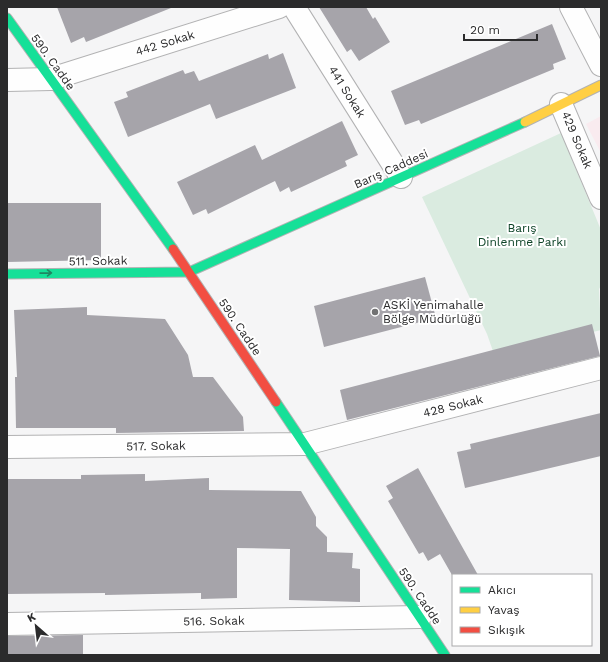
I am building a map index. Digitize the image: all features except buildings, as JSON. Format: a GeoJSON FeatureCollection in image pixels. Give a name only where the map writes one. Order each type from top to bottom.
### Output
{"type":"FeatureCollection","features":[{"type":"Feature","properties":{"kind":"street","name":"442 Sokak"},"geometry":{"type":"LineString","coordinates":[[7,80],[51,79],[280,7]]}},
{"type":"Feature","properties":{"kind":"street","name":"441 Sokak"},"geometry":{"type":"LineString","coordinates":[[294,7],[401,177]]}},
{"type":"Feature","properties":{"kind":"street"},"geometry":{"type":"LineString","coordinates":[[571,7],[601,65]]}},
{"type":"Feature","properties":{"kind":"street","name":"590. Cadde"},"geometry":{"type":"LineString","coordinates":[[7,18],[189,272],[445,655]]}},
{"type":"Feature","properties":{"kind":"street","name":"Barış Caddesi"},"geometry":{"type":"LineString","coordinates":[[189,272],[601,85]]}},
{"type":"Feature","properties":{"kind":"street","name":"429 Sokak"},"geometry":{"type":"LineString","coordinates":[[562,104],[601,198]]}},
{"type":"Feature","properties":{"kind":"street","name":"511. Sokak"},"geometry":{"type":"LineString","coordinates":[[7,274],[189,272]]}},
{"type":"Feature","properties":{"kind":"street","name":"428 Sokak"},"geometry":{"type":"LineString","coordinates":[[305,444],[601,368]]}},
{"type":"Feature","properties":{"kind":"street","name":"517. Sokak"},"geometry":{"type":"LineString","coordinates":[[7,447],[305,444]]}},
{"type":"Feature","properties":{"kind":"street","name":"516. Sokak"},"geometry":{"type":"LineString","coordinates":[[7,624],[420,617]]}},
{"type":"Feature","properties":{"kind":"shaded area"},"geometry":{"type":"Polygon","coordinates":[[[601,116],[601,153],[586,124],[601,116]]]}},
{"type":"Feature","properties":{"kind":"green space","name":"Barış Dinlenme Parkı"},"geometry":{"type":"Polygon","coordinates":[[[561,133],[601,230],[601,286],[599,289],[601,330],[495,357],[487,334],[422,197],[561,133]]]}},
{"type":"Feature","properties":{"kind":"traffic: fast"},"geometry":{"type":"LineString","coordinates":[[7,18],[173,249]]}},
{"type":"Feature","properties":{"kind":"traffic: fast"},"geometry":{"type":"LineString","coordinates":[[7,274],[189,272],[525,122]]}},
{"type":"Feature","properties":{"kind":"traffic: fast"},"geometry":{"type":"LineString","coordinates":[[276,402],[445,655]]}},
{"type":"Feature","properties":{"kind":"traffic: slow"},"geometry":{"type":"LineString","coordinates":[[525,122],[601,85]]}},
{"type":"Feature","properties":{"kind":"traffic: jam"},"geometry":{"type":"LineString","coordinates":[[173,249],[276,402]]}},
{"type":"Feature","properties":{"kind":"place","name":"ASKİ Yenimahalle Bölge Müdürlüğü"},"geometry":{"type":"Point","coordinates":[375,312]}}]}
